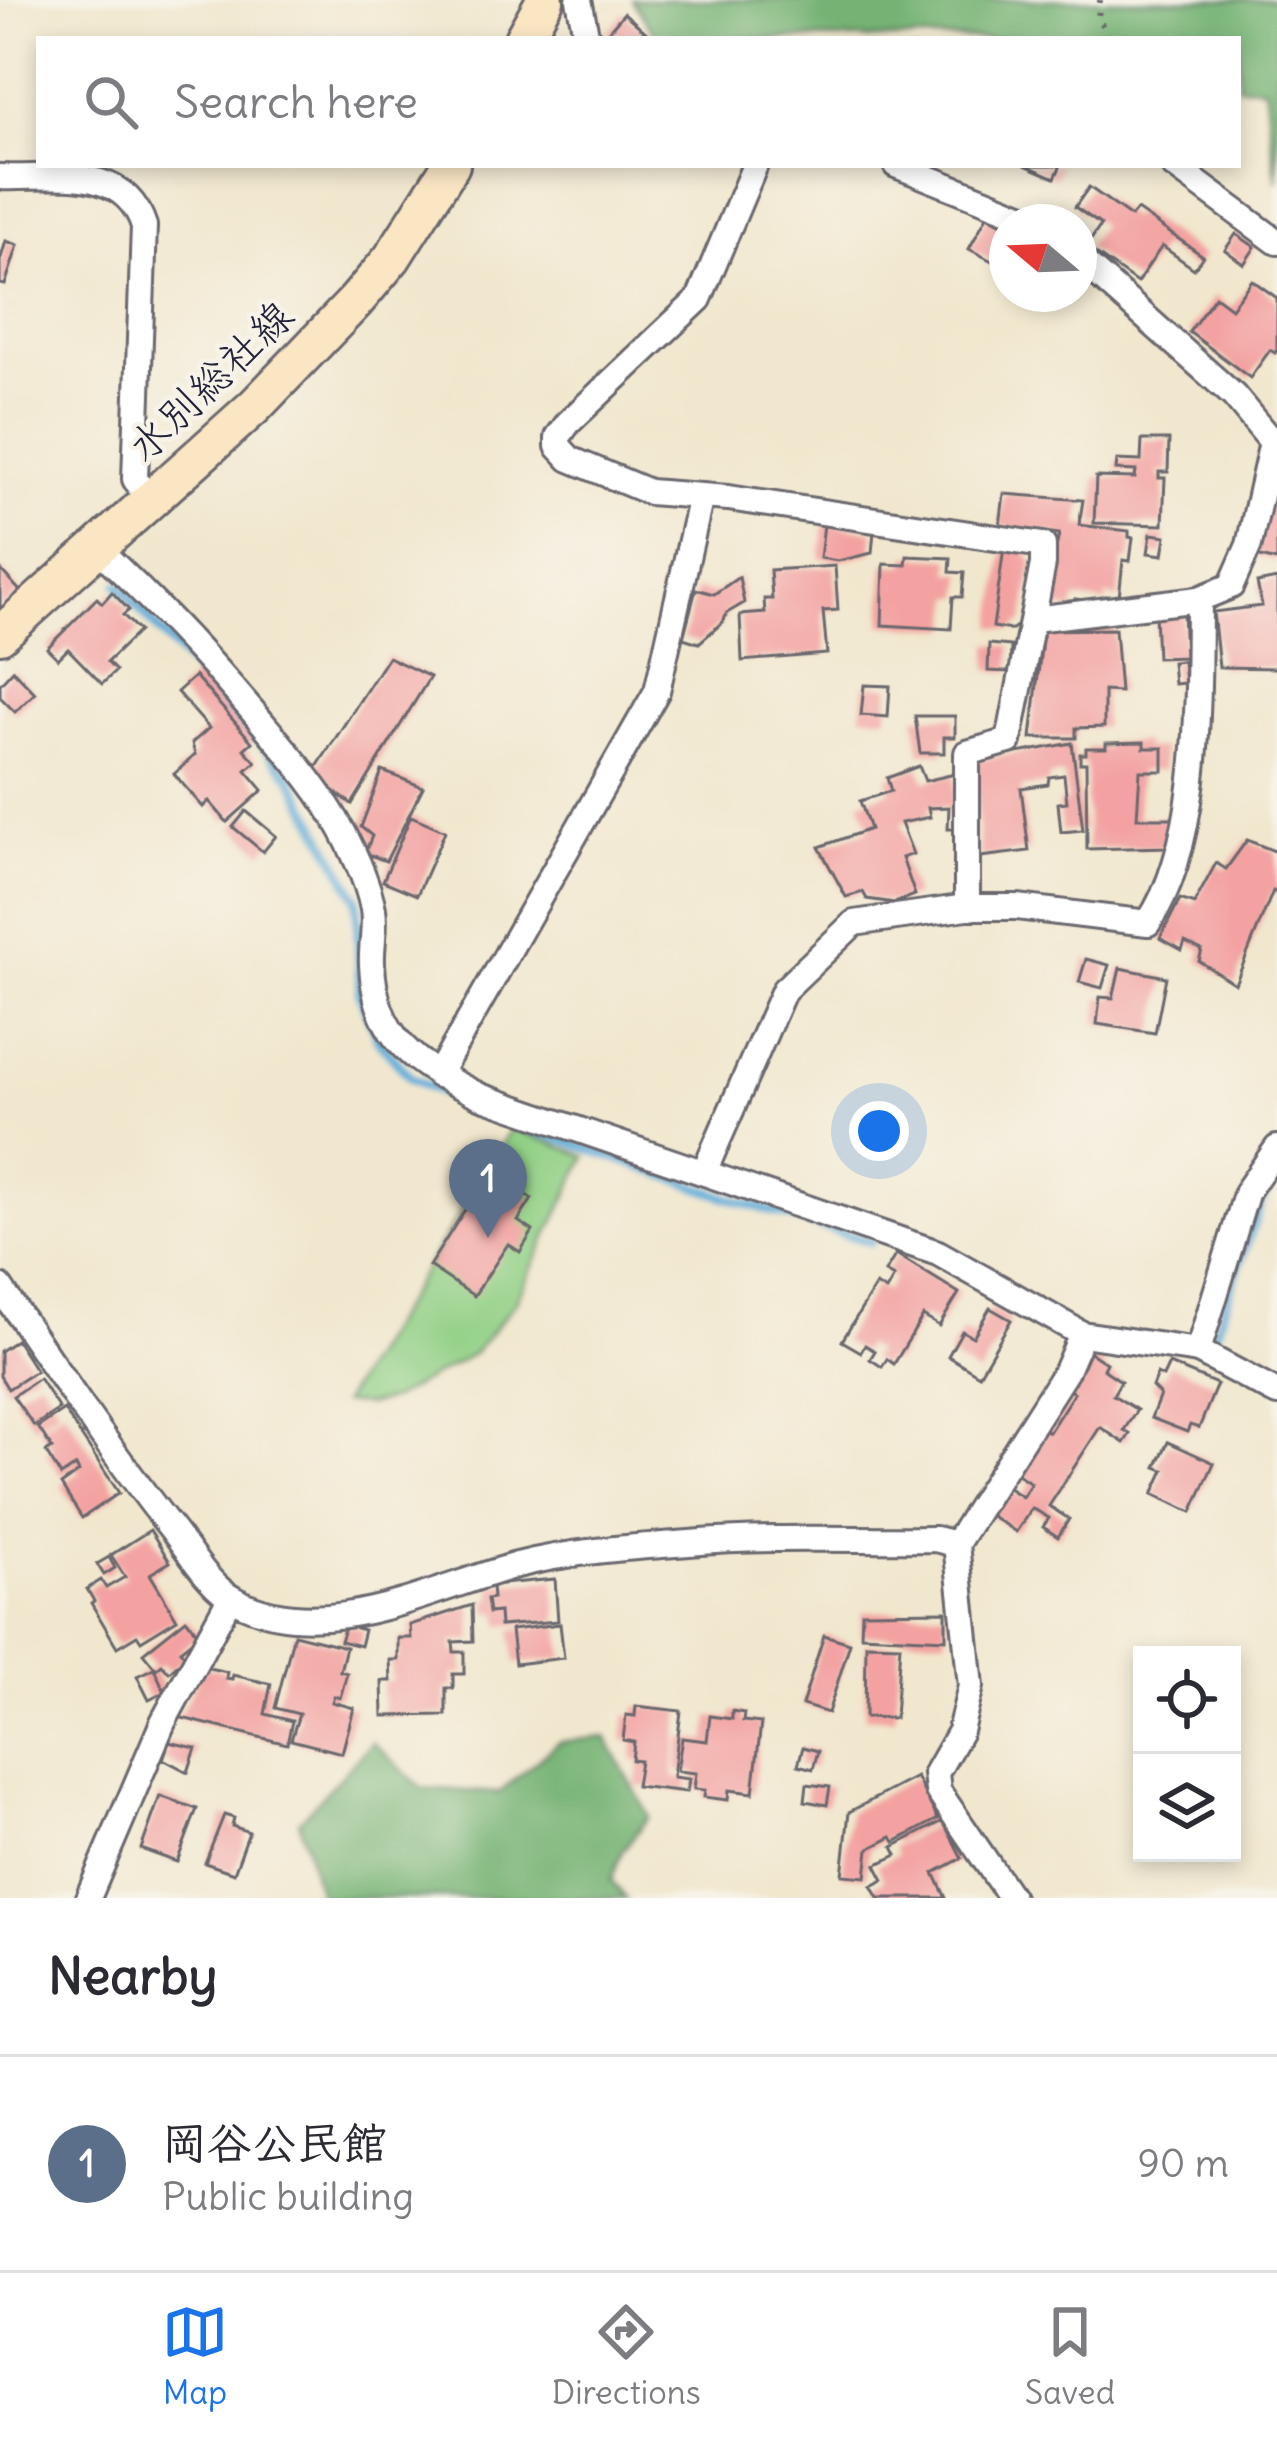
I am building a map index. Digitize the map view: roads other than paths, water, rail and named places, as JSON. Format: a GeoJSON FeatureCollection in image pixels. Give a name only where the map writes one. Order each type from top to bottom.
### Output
{"type":"FeatureCollection","features":[{"type":"Feature","properties":{"kind":"main road"},"geometry":{"type":"LineString","coordinates":[[525,36],[545,0]]}},
{"type":"Feature","properties":{"kind":"main road","name":"水別総社線"},"geometry":{"type":"LineString","coordinates":[[0,635],[255,406],[392,258],[449,168]]}},
{"type":"Feature","properties":{"kind":"street"},"geometry":{"type":"LineString","coordinates":[[579,0],[586,36]]}},
{"type":"Feature","properties":{"kind":"street"},"geometry":{"type":"LineString","coordinates":[[754,168],[699,299],[558,437],[558,446],[570,459],[649,492],[1042,545],[1034,619],[1009,741],[967,753],[968,908]]}},
{"type":"Feature","properties":{"kind":"street"},"geometry":{"type":"LineString","coordinates":[[904,168],[994,204]]}},
{"type":"Feature","properties":{"kind":"street"},"geometry":{"type":"LineString","coordinates":[[1177,168],[1277,242]]}},
{"type":"Feature","properties":{"kind":"street"},"geometry":{"type":"LineString","coordinates":[[0,177],[99,180],[122,189],[135,202],[144,226],[135,479],[148,501]]}},
{"type":"Feature","properties":{"kind":"street"},"geometry":{"type":"LineString","coordinates":[[1034,619],[1199,599],[1231,586],[1249,545],[1272,442],[1234,396],[1097,274]]}},
{"type":"Feature","properties":{"kind":"street"},"geometry":{"type":"LineString","coordinates":[[438,1075],[657,691],[701,496]]}},
{"type":"Feature","properties":{"kind":"street"},"geometry":{"type":"LineString","coordinates":[[97,548],[175,621],[292,758],[342,830],[374,915],[371,961],[384,1024],[397,1042],[438,1075],[480,1096],[938,1253],[1082,1334],[1205,1355],[1277,1393]]}},
{"type":"Feature","properties":{"kind":"street"},"geometry":{"type":"LineString","coordinates":[[704,1172],[784,990],[854,922],[1017,907],[1148,923],[1179,856],[1198,718],[1199,599]]}},
{"type":"Feature","properties":{"kind":"street"},"geometry":{"type":"LineString","coordinates":[[1205,1355],[1247,1191],[1277,1148]]}},
{"type":"Feature","properties":{"kind":"street"},"geometry":{"type":"LineString","coordinates":[[0,1287],[110,1449],[230,1598],[279,1616],[315,1618],[360,1611],[531,1562],[691,1543],[935,1539],[956,1544]]}},
{"type":"Feature","properties":{"kind":"street"},"geometry":{"type":"LineString","coordinates":[[1011,1898],[938,1791],[936,1773],[960,1731],[971,1686],[956,1544],[1066,1371],[1082,1334]]}},
{"type":"Feature","properties":{"kind":"street"},"geometry":{"type":"LineString","coordinates":[[88,1898],[164,1722],[230,1598]]}},
{"type":"Feature","properties":{"kind":"waterway"},"geometry":{"type":"LineString","coordinates":[[118,585],[290,776],[357,899],[360,995],[378,1040],[410,1077],[467,1106],[737,1201],[871,1242]]}},
{"type":"Feature","properties":{"kind":"waterway"},"geometry":{"type":"LineString","coordinates":[[1211,1345],[1269,1180],[1277,1171]]}},
{"type":"Feature","properties":{"kind":"place","name":"岡谷公民館"},"geometry":{"type":"Point","coordinates":[488,1238]}}]}
